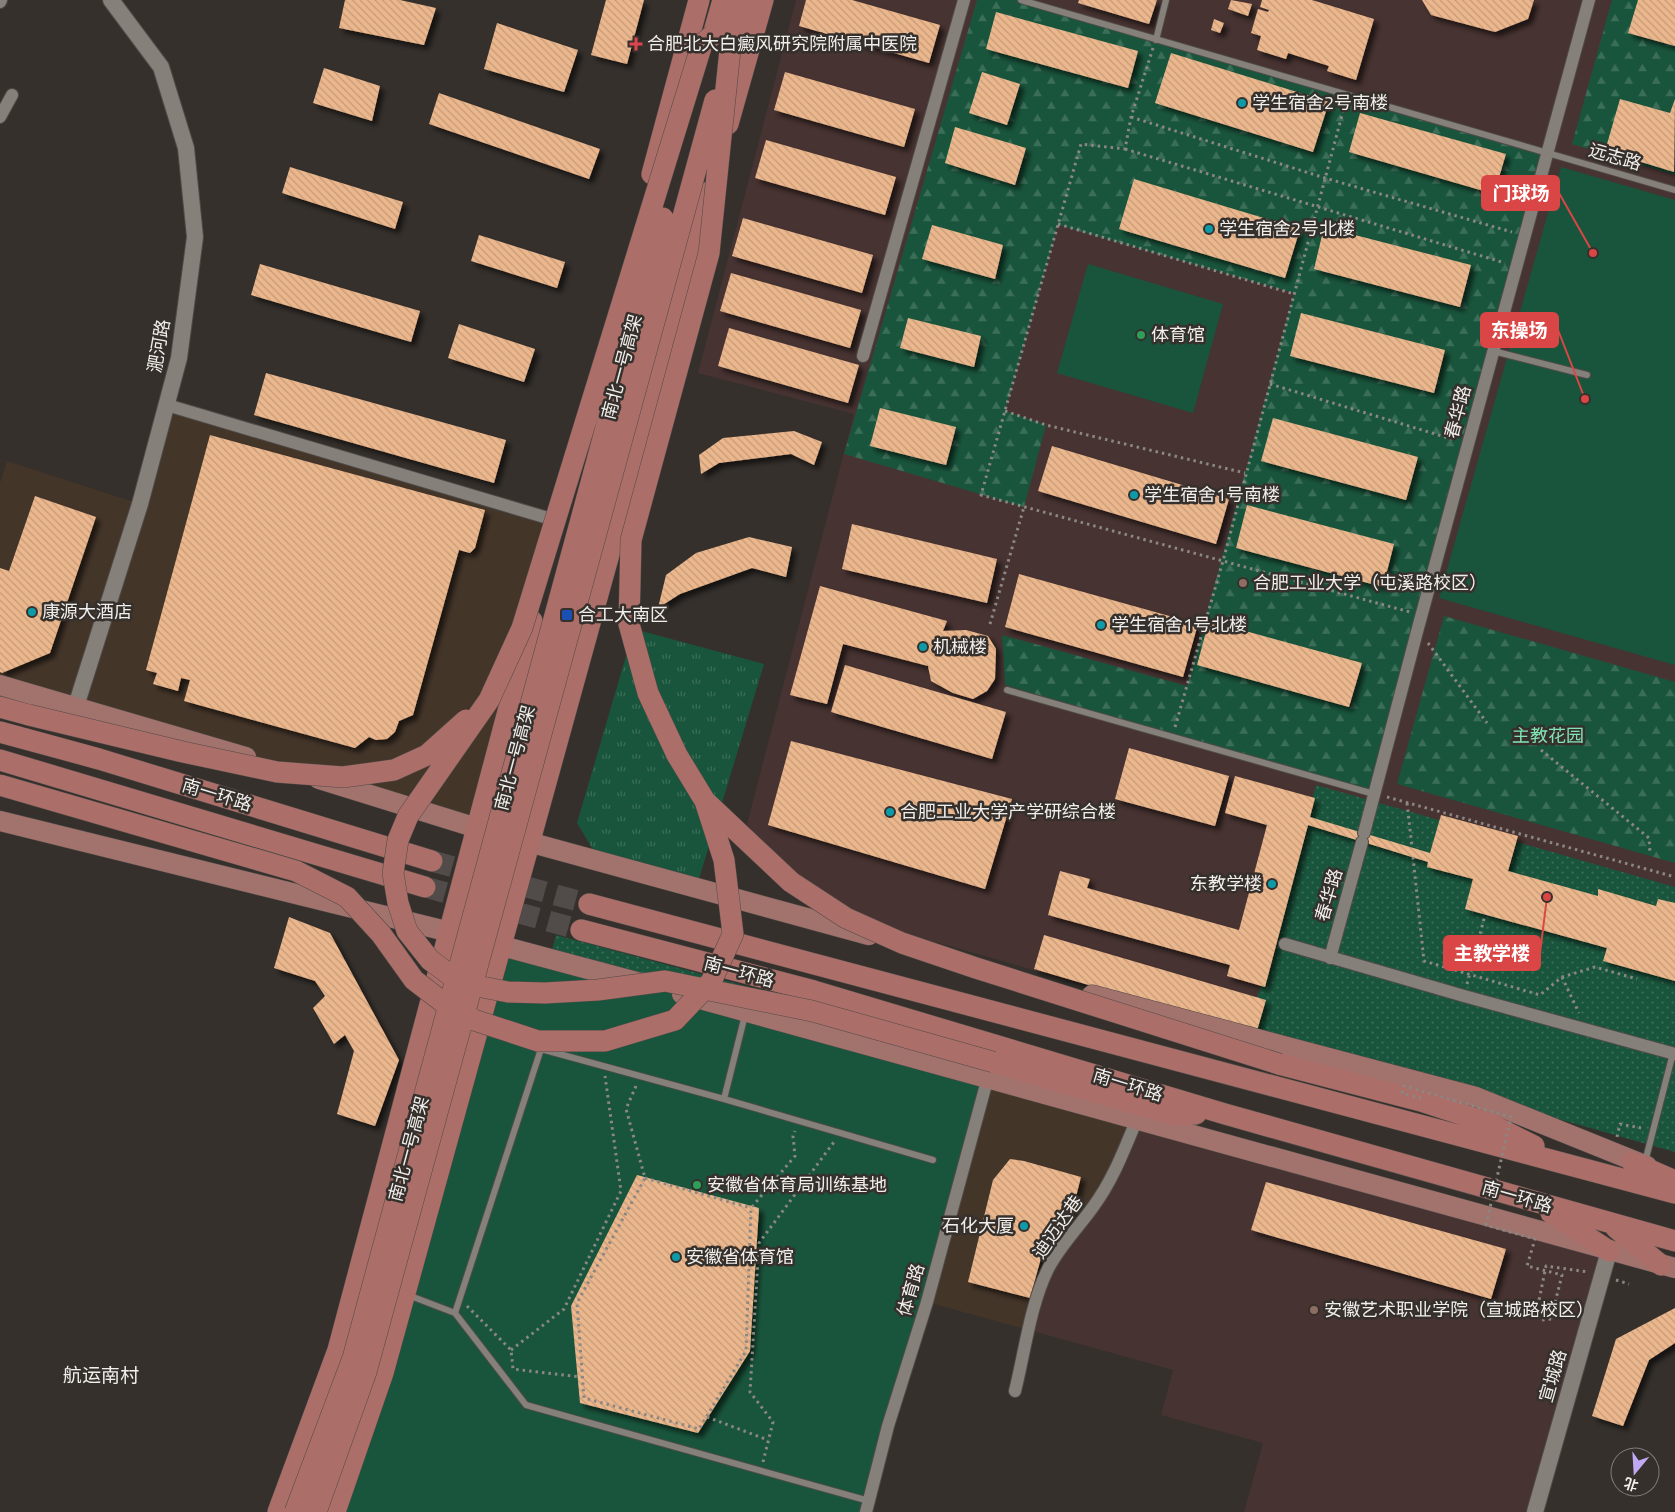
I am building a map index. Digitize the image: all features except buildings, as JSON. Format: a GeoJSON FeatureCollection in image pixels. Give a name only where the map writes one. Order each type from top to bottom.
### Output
{"type":"FeatureCollection","features":[{"type":"Feature","properties":{"kind":"highway"},"geometry":{"type":"LineString","coordinates":[[278,1512],[338,1350],[558,521],[699,0]]}},
{"type":"Feature","properties":{"kind":"highway","name":"南北一号高架"},"geometry":{"type":"LineString","coordinates":[[316,1512],[366,1372],[722,37],[722,0]]}},
{"type":"Feature","properties":{"kind":"highway","name":"南北一号高架"},"geometry":{"type":"LineString","coordinates":[[295,1512],[352,1358],[722,37],[742,0]]}},
{"type":"Feature","properties":{"kind":"highway"},"geometry":{"type":"LineString","coordinates":[[335,1512],[382,1373],[763,0]]}},
{"type":"Feature","properties":{"kind":"highway"},"geometry":{"type":"LineString","coordinates":[[0,785],[296,871],[347,897],[380,934],[414,980],[444,1003],[474,1020],[538,1041],[605,1041],[675,1020],[711,982],[733,934],[724,860],[705,801],[677,754],[648,693],[629,624],[631,540],[709,252],[722,37],[702,44],[522,628],[489,700],[408,816],[398,840],[393,873],[398,904],[407,931],[430,960],[461,983],[508,992],[545,993],[665,981],[812,1011],[991,1070],[1174,1114],[1225,1114]]}},
{"type":"Feature","properties":{"kind":"highway"},"geometry":{"type":"LineString","coordinates":[[0,707],[183,752],[277,772],[343,777],[394,770],[427,755],[489,700]]}},
{"type":"Feature","properties":{"kind":"highway","name":"南一环路"},"geometry":{"type":"LineString","coordinates":[[0,732],[99,759],[432,861]]}},
{"type":"Feature","properties":{"kind":"highway","name":"南一环路"},"geometry":{"type":"LineString","coordinates":[[0,760],[425,886]]}},
{"type":"Feature","properties":{"kind":"highway"},"geometry":{"type":"LineString","coordinates":[[705,801],[791,882],[846,918],[902,942],[976,968],[1279,1064],[1421,1100],[1488,1123],[1574,1166]]}},
{"type":"Feature","properties":{"kind":"highway","name":"南一环路"},"geometry":{"type":"LineString","coordinates":[[589,904],[1675,1193]]}},
{"type":"Feature","properties":{"kind":"highway","name":"南一环路"},"geometry":{"type":"LineString","coordinates":[[581,930],[814,991],[1225,1114],[1675,1241]]}},
{"type":"Feature","properties":{"kind":"highway"},"geometry":{"type":"LineString","coordinates":[[1638,1164],[1675,1181]]}},
{"type":"Feature","properties":{"kind":"highway"},"geometry":{"type":"LineString","coordinates":[[1532,1201],[1610,1251]]}},
{"type":"Feature","properties":{"kind":"highway"},"geometry":{"type":"LineString","coordinates":[[1610,1223],[1668,1266]]}},
{"type":"Feature","properties":{"kind":"main road"},"geometry":{"type":"LineString","coordinates":[[0,685],[76,706],[477,828],[979,966],[1290,1046],[1476,1098],[1638,1164],[1675,1174]]}},
{"type":"Feature","properties":{"kind":"main road"},"geometry":{"type":"LineString","coordinates":[[0,821],[450,932],[746,1011],[991,1070],[1137,1119],[1668,1266]]}},
{"type":"Feature","properties":{"kind":"street","name":"淝河路"},"geometry":{"type":"LineString","coordinates":[[76,706],[140,504],[179,358],[195,237],[186,148],[161,67],[111,0]]}},
{"type":"Feature","properties":{"kind":"street"},"geometry":{"type":"LineString","coordinates":[[863,356],[964,0]]}},
{"type":"Feature","properties":{"kind":"street","name":"春华路"},"geometry":{"type":"LineString","coordinates":[[1330,958],[1421,615],[1589,0]]}},
{"type":"Feature","properties":{"kind":"street"},"geometry":{"type":"LineString","coordinates":[[0,117],[12,95]]}},
{"type":"Feature","properties":{"kind":"street"},"geometry":{"type":"LineString","coordinates":[[166,405],[558,521]]}},
{"type":"Feature","properties":{"kind":"street"},"geometry":{"type":"LineString","coordinates":[[1284,944],[1464,996],[1674,1053]]}},
{"type":"Feature","properties":{"kind":"street","name":"体育路"},"geometry":{"type":"LineString","coordinates":[[868,1506],[888,1426],[927,1302],[991,1070]]}},
{"type":"Feature","properties":{"kind":"street","name":"迪迈达巷"},"geometry":{"type":"LineString","coordinates":[[1015,1391],[1038,1298],[1048,1269],[1062,1245],[1092,1208],[1112,1178],[1137,1119]]}},
{"type":"Feature","properties":{"kind":"street","name":"宣城路"},"geometry":{"type":"LineString","coordinates":[[1535,1512],[1610,1251]]}},
{"type":"Feature","properties":{"kind":"lane","name":"远志路"},"geometry":{"type":"LineString","coordinates":[[1021,0],[1675,190]]}},
{"type":"Feature","properties":{"kind":"lane"},"geometry":{"type":"LineString","coordinates":[[1156,40],[1166,0]]}},
{"type":"Feature","properties":{"kind":"lane"},"geometry":{"type":"LineString","coordinates":[[1493,351],[1587,375]]}},
{"type":"Feature","properties":{"kind":"lane"},"geometry":{"type":"LineString","coordinates":[[1007,690],[1374,794]]}},
{"type":"Feature","properties":{"kind":"lane"},"geometry":{"type":"LineString","coordinates":[[724,1099],[746,1011]]}},
{"type":"Feature","properties":{"kind":"lane"},"geometry":{"type":"LineString","coordinates":[[455,1313],[541,1049],[724,1099],[933,1160]]}},
{"type":"Feature","properties":{"kind":"lane"},"geometry":{"type":"LineString","coordinates":[[1638,1164],[1674,1053]]}},
{"type":"Feature","properties":{"kind":"lane"},"geometry":{"type":"LineString","coordinates":[[404,1294],[455,1313],[526,1405],[760,1470],[868,1506]]}},
{"type":"Feature","properties":{"kind":"path"},"geometry":{"type":"LineString","coordinates":[[1125,149],[1131,117],[1156,40]]}},
{"type":"Feature","properties":{"kind":"path"},"geometry":{"type":"LineString","coordinates":[[1172,736],[1223,561],[1245,473],[1348,96]]}},
{"type":"Feature","properties":{"kind":"path"},"geometry":{"type":"LineString","coordinates":[[1131,117],[1326,178],[1524,235]]}},
{"type":"Feature","properties":{"kind":"path"},"geometry":{"type":"LineString","coordinates":[[1421,615],[981,495],[1081,144],[1125,149],[1317,209],[1516,266]]}},
{"type":"Feature","properties":{"kind":"path"},"geometry":{"type":"LineString","coordinates":[[1058,224],[1294,294]]}},
{"type":"Feature","properties":{"kind":"path"},"geometry":{"type":"LineString","coordinates":[[1270,384],[1468,444]]}},
{"type":"Feature","properties":{"kind":"path"},"geometry":{"type":"LineString","coordinates":[[1005,412],[1046,424],[1245,473]]}},
{"type":"Feature","properties":{"kind":"path"},"geometry":{"type":"LineString","coordinates":[[990,624],[1024,507]]}},
{"type":"Feature","properties":{"kind":"path"},"geometry":{"type":"LineString","coordinates":[[1418,628],[1487,723]]}},
{"type":"Feature","properties":{"kind":"path"},"geometry":{"type":"LineString","coordinates":[[1541,750],[1649,838],[1650,853]]}},
{"type":"Feature","properties":{"kind":"path"},"geometry":{"type":"LineString","coordinates":[[1374,794],[1675,877]]}},
{"type":"Feature","properties":{"kind":"path"},"geometry":{"type":"LineString","coordinates":[[1406,802],[1412,847]]}},
{"type":"Feature","properties":{"kind":"path"},"geometry":{"type":"LineString","coordinates":[[1413,857],[1424,961],[1540,995],[1562,977],[1596,967],[1637,979]]}},
{"type":"Feature","properties":{"kind":"path"},"geometry":{"type":"LineString","coordinates":[[1464,996],[1485,915]]}},
{"type":"Feature","properties":{"kind":"path"},"geometry":{"type":"LineString","coordinates":[[1562,977],[1586,1029]]}},
{"type":"Feature","properties":{"kind":"path"},"geometry":{"type":"LineString","coordinates":[[510,1350],[564,1309],[621,1191],[604,1066]]}},
{"type":"Feature","properties":{"kind":"path"},"geometry":{"type":"LineString","coordinates":[[1421,1098],[1402,1093],[1404,1086],[1511,1117],[1486,1225],[1535,1239],[1527,1266],[1544,1271],[1553,1273],[1562,1276],[1551,1319],[1542,1320],[1536,1315],[1544,1274],[1546,1266],[1578,1269]]}},
{"type":"Feature","properties":{"kind":"path"},"geometry":{"type":"LineString","coordinates":[[636,1088],[626,1109],[645,1178],[577,1303],[584,1398],[699,1429],[746,1351],[751,1208],[795,1156],[793,1136]]}},
{"type":"Feature","properties":{"kind":"path"},"geometry":{"type":"LineString","coordinates":[[1620,1124],[1640,1129],[1643,1121]]}},
{"type":"Feature","properties":{"kind":"path"},"geometry":{"type":"LineString","coordinates":[[760,1470],[773,1422],[750,1392],[759,1243],[841,1133]]}},
{"type":"Feature","properties":{"kind":"path"},"geometry":{"type":"LineString","coordinates":[[645,1178],[751,1208]]}},
{"type":"Feature","properties":{"kind":"path"},"geometry":{"type":"LineString","coordinates":[[460,1298],[510,1350],[513,1369],[581,1377]]}},
{"type":"Feature","properties":{"kind":"path"},"geometry":{"type":"LineString","coordinates":[[707,1417],[768,1440]]}},
{"type":"Feature","properties":{"kind":"shaded area","name":"合肥工业大学（屯溪路校区）"},"geometry":{"type":"Polygon","coordinates":[[[796,0],[1675,0],[1675,1152],[808,906],[747,824],[854,414],[698,373],[796,0]]]}},
{"type":"Feature","properties":{"kind":"shaded area"},"geometry":{"type":"Polygon","coordinates":[[[167,405],[558,521],[477,828],[0,685],[0,483],[7,461],[140,504],[167,405]]]}},
{"type":"Feature","properties":{"kind":"shaded area"},"geometry":{"type":"Polygon","coordinates":[[[988,1077],[1137,1119],[1029,1330],[927,1302],[988,1077]]]}},
{"type":"Feature","properties":{"kind":"shaded area","name":"安徽艺术职业学院（宣城路校区）"},"geometry":{"type":"Polygon","coordinates":[[[1137,1119],[1609,1251],[1535,1512],[1244,1512],[1263,1443],[1161,1415],[1173,1370],[1029,1330],[1040,1290],[1092,1208],[1137,1119]]]}},
{"type":"Feature","properties":{"kind":"green space"},"geometry":{"type":"Polygon","coordinates":[[[977,0],[1022,0],[1547,153],[1374,794],[1005,685],[1002,635],[1187,686],[1294,293],[1058,225],[1005,411],[1046,425],[1024,507],[844,454],[977,0]]]}},
{"type":"Feature","properties":{"kind":"green space"},"geometry":{"type":"Polygon","coordinates":[[[1612,0],[1675,0],[1675,175],[1572,144],[1612,0]]]}},
{"type":"Feature","properties":{"kind":"green space"},"geometry":{"type":"Polygon","coordinates":[[[1561,167],[1675,200],[1675,665],[1439,598],[1561,167]]]}},
{"type":"Feature","properties":{"kind":"green space","name":"体育馆"},"geometry":{"type":"Polygon","coordinates":[[[1088,264],[1223,304],[1193,413],[1057,373],[1088,264]]]}},
{"type":"Feature","properties":{"kind":"green space","name":"主教花园"},"geometry":{"type":"Polygon","coordinates":[[[1444,616],[1675,682],[1675,863],[1397,784],[1444,616]]]}},
{"type":"Feature","properties":{"kind":"green space"},"geometry":{"type":"Polygon","coordinates":[[[634,629],[764,664],[699,879],[595,853],[577,823],[634,629]]]}},
{"type":"Feature","properties":{"kind":"green space"},"geometry":{"type":"Polygon","coordinates":[[[1316,785],[1675,887],[1675,1152],[1248,1031],[1316,785]]]}},
{"type":"Feature","properties":{"kind":"green space"},"geometry":{"type":"Polygon","coordinates":[[[556,935],[991,1052],[550,958],[556,935]]]}},
{"type":"Feature","properties":{"kind":"green space","name":"安徽省体育局训练基地"},"geometry":{"type":"Polygon","coordinates":[[[501,946],[988,1077],[866,1512],[335,1512],[501,946]]]}},
{"type":"Feature","properties":{"kind":"tunnel"},"geometry":{"type":"LineString","coordinates":[[432,861],[589,904]]}},
{"type":"Feature","properties":{"kind":"tunnel"},"geometry":{"type":"LineString","coordinates":[[425,887],[581,930]]}},
{"type":"Feature","properties":{"kind":"place","name":"合肥北大白癜风研究院附属中医院"},"geometry":{"type":"Point","coordinates":[636,44]}},
{"type":"Feature","properties":{"kind":"place","name":"学生宿舍2号南楼"},"geometry":{"type":"Point","coordinates":[1242,103]}},
{"type":"Feature","properties":{"kind":"place","name":"学生宿舍2号北楼"},"geometry":{"type":"Point","coordinates":[1209,229]}},
{"type":"Feature","properties":{"kind":"place","name":"门球场"},"geometry":{"type":"Point","coordinates":[1593,253]}},
{"type":"Feature","properties":{"kind":"place","name":"体育馆"},"geometry":{"type":"Point","coordinates":[1141,335]}},
{"type":"Feature","properties":{"kind":"place","name":"东操场"},"geometry":{"type":"Point","coordinates":[1585,399]}},
{"type":"Feature","properties":{"kind":"place","name":"学生宿舍1号南楼"},"geometry":{"type":"Point","coordinates":[1134,495]}},
{"type":"Feature","properties":{"kind":"place","name":"合肥工业大学（屯溪路校区）"},"geometry":{"type":"Point","coordinates":[1243,583]}},
{"type":"Feature","properties":{"kind":"place","name":"康源大酒店"},"geometry":{"type":"Point","coordinates":[32,612]}},
{"type":"Feature","properties":{"kind":"place","name":"合工大南区"},"geometry":{"type":"Point","coordinates":[567,615]}},
{"type":"Feature","properties":{"kind":"place","name":"学生宿舍1号北楼"},"geometry":{"type":"Point","coordinates":[1101,625]}},
{"type":"Feature","properties":{"kind":"place","name":"机械楼"},"geometry":{"type":"Point","coordinates":[923,647]}},
{"type":"Feature","properties":{"kind":"place","name":"合肥工业大学产学研综合楼"},"geometry":{"type":"Point","coordinates":[890,812]}},
{"type":"Feature","properties":{"kind":"place","name":"东教学楼"},"geometry":{"type":"Point","coordinates":[1272,884]}},
{"type":"Feature","properties":{"kind":"place","name":"主教学楼"},"geometry":{"type":"Point","coordinates":[1547,897]}},
{"type":"Feature","properties":{"kind":"place","name":"安徽省体育局训练基地"},"geometry":{"type":"Point","coordinates":[697,1185]}},
{"type":"Feature","properties":{"kind":"place","name":"石化大厦"},"geometry":{"type":"Point","coordinates":[1024,1226]}},
{"type":"Feature","properties":{"kind":"place","name":"安徽省体育馆"},"geometry":{"type":"Point","coordinates":[676,1257]}},
{"type":"Feature","properties":{"kind":"place","name":"安徽艺术职业学院（宣城路校区）"},"geometry":{"type":"Point","coordinates":[1314,1310]}},
{"type":"Feature","properties":{"kind":"district","name":"航运南村"},"geometry":{"type":"Point","coordinates":[101,1375]}}]}
